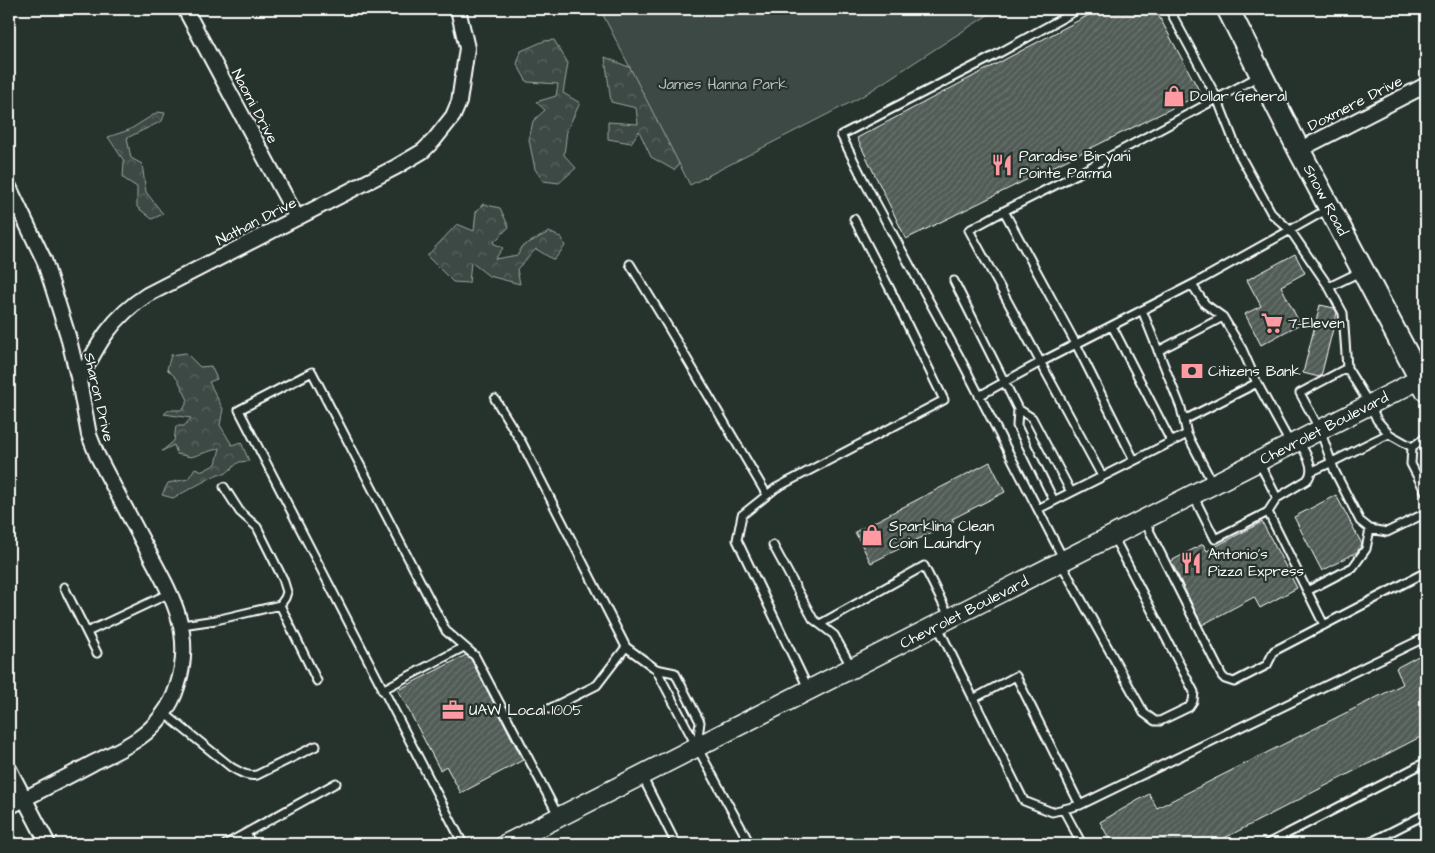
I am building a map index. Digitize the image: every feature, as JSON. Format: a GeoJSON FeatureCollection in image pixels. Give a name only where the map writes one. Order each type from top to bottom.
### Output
{"type":"FeatureCollection","features":[{"type":"Feature","properties":{"kind":"main road","name":"Snow Road"},"geometry":{"type":"LineString","coordinates":[[1228,9],[1299,150],[1424,382]]}},
{"type":"Feature","properties":{"kind":"main road","name":"Chevrolet Boulevard"},"geometry":{"type":"LineString","coordinates":[[506,844],[1320,430],[1370,405],[1424,382]]}},
{"type":"Feature","properties":{"kind":"street","name":"Naomi Drive"},"geometry":{"type":"LineString","coordinates":[[185,9],[297,218]]}},
{"type":"Feature","properties":{"kind":"street","name":"Nathan Drive"},"geometry":{"type":"LineString","coordinates":[[79,381],[112,324],[135,302],[396,167],[422,151],[444,128],[459,102],[467,48],[458,9]]}},
{"type":"Feature","properties":{"kind":"street","name":"Doxmere Drive"},"geometry":{"type":"LineString","coordinates":[[1299,150],[1426,85]]}},
{"type":"Feature","properties":{"kind":"street","name":"Sharon Drive"},"geometry":{"type":"LineString","coordinates":[[9,187],[44,260],[68,336],[89,435],[97,455],[170,593],[182,625],[184,649],[183,666],[175,695],[164,714],[140,738],[9,807]]}},
{"type":"Feature","properties":{"kind":"street"},"geometry":{"type":"LineString","coordinates":[[9,769],[48,844]]}},
{"type":"Feature","properties":{"kind":"lane"},"geometry":{"type":"LineString","coordinates":[[1079,9],[841,136],[1038,509],[1062,562],[1144,713],[1155,721],[1160,721],[1189,707],[1193,701],[1194,692],[1112,536]]}},
{"type":"Feature","properties":{"kind":"lane"},"geometry":{"type":"LineString","coordinates":[[1169,9],[1217,98],[1238,152],[1272,214],[1290,230],[1329,287],[1343,313],[1347,368],[1377,420],[1389,434],[1412,447]]}},
{"type":"Feature","properties":{"kind":"lane"},"geometry":{"type":"LineString","coordinates":[[1102,476],[969,230],[1081,172],[1261,74]]}},
{"type":"Feature","properties":{"kind":"lane"},"geometry":{"type":"LineString","coordinates":[[979,396],[1004,381],[1192,285],[1330,208]]}},
{"type":"Feature","properties":{"kind":"lane"},"geometry":{"type":"LineString","coordinates":[[1004,211],[1076,344],[1134,460]]}},
{"type":"Feature","properties":{"kind":"lane"},"geometry":{"type":"LineString","coordinates":[[809,690],[737,540],[742,515],[776,488],[944,400],[854,218]]}},
{"type":"Feature","properties":{"kind":"lane"},"geometry":{"type":"LineString","coordinates":[[630,264],[766,495]]}},
{"type":"Feature","properties":{"kind":"lane"},"geometry":{"type":"LineString","coordinates":[[1329,287],[1363,271]]}},
{"type":"Feature","properties":{"kind":"lane"},"geometry":{"type":"LineString","coordinates":[[954,281],[1018,409],[1017,426],[1054,501]]}},
{"type":"Feature","properties":{"kind":"lane"},"geometry":{"type":"LineString","coordinates":[[1192,285],[1205,304],[1223,317],[1242,349],[1257,383],[1312,471]]}},
{"type":"Feature","properties":{"kind":"lane"},"geometry":{"type":"LineString","coordinates":[[1142,310],[1184,420],[1187,434],[1213,484]]}},
{"type":"Feature","properties":{"kind":"lane"},"geometry":{"type":"LineString","coordinates":[[1158,351],[1223,317]]}},
{"type":"Feature","properties":{"kind":"lane"},"geometry":{"type":"LineString","coordinates":[[1112,326],[1172,441]]}},
{"type":"Feature","properties":{"kind":"lane"},"geometry":{"type":"LineString","coordinates":[[1347,368],[1300,393],[1320,430],[1331,464],[1360,520],[1370,529],[1387,532],[1426,513]]}},
{"type":"Feature","properties":{"kind":"lane"},"geometry":{"type":"LineString","coordinates":[[463,844],[239,410],[312,372],[446,631],[475,656],[559,817]]}},
{"type":"Feature","properties":{"kind":"lane"},"geometry":{"type":"LineString","coordinates":[[1184,420],[1257,383]]}},
{"type":"Feature","properties":{"kind":"lane"},"geometry":{"type":"LineString","coordinates":[[495,399],[522,443],[626,647],[656,669],[676,673],[700,722],[697,748]]}},
{"type":"Feature","properties":{"kind":"lane"},"geometry":{"type":"LineString","coordinates":[[1018,409],[1032,418],[1071,492]]}},
{"type":"Feature","properties":{"kind":"lane"},"geometry":{"type":"LineString","coordinates":[[1038,509],[1187,434]]}},
{"type":"Feature","properties":{"kind":"lane"},"geometry":{"type":"LineString","coordinates":[[1193,495],[1215,539],[1268,512],[1277,498],[1307,480],[1312,471],[1331,464],[1389,434]]}},
{"type":"Feature","properties":{"kind":"lane"},"geometry":{"type":"LineString","coordinates":[[1412,447],[1426,437]]}},
{"type":"Feature","properties":{"kind":"lane"},"geometry":{"type":"LineString","coordinates":[[1412,447],[1411,464],[1426,493]]}},
{"type":"Feature","properties":{"kind":"lane"},"geometry":{"type":"LineString","coordinates":[[1259,461],[1277,498]]}},
{"type":"Feature","properties":{"kind":"lane"},"geometry":{"type":"LineString","coordinates":[[182,625],[216,620],[280,605],[287,592],[283,578],[257,527],[240,512],[224,487]]}},
{"type":"Feature","properties":{"kind":"lane"},"geometry":{"type":"LineString","coordinates":[[1268,512],[1324,625]]}},
{"type":"Feature","properties":{"kind":"lane"},"geometry":{"type":"LineString","coordinates":[[1144,520],[1222,676],[1234,682],[1267,665],[1274,651],[1426,572]]}},
{"type":"Feature","properties":{"kind":"lane"},"geometry":{"type":"LineString","coordinates":[[1308,591],[1353,567],[1366,549],[1370,529]]}},
{"type":"Feature","properties":{"kind":"lane"},"geometry":{"type":"LineString","coordinates":[[773,545],[813,619],[834,635],[852,668]]}},
{"type":"Feature","properties":{"kind":"lane"},"geometry":{"type":"LineString","coordinates":[[820,624],[924,566],[973,699],[1024,801],[1052,812],[1080,805],[1426,637]]}},
{"type":"Feature","properties":{"kind":"lane"},"geometry":{"type":"LineString","coordinates":[[64,587],[97,653]]}},
{"type":"Feature","properties":{"kind":"lane"},"geometry":{"type":"LineString","coordinates":[[87,632],[170,593]]}},
{"type":"Feature","properties":{"kind":"lane"},"geometry":{"type":"LineString","coordinates":[[280,605],[317,680]]}},
{"type":"Feature","properties":{"kind":"lane"},"geometry":{"type":"LineString","coordinates":[[382,690],[464,647]]}},
{"type":"Feature","properties":{"kind":"lane"},"geometry":{"type":"LineString","coordinates":[[549,709],[597,685],[626,647]]}},
{"type":"Feature","properties":{"kind":"lane"},"geometry":{"type":"LineString","coordinates":[[656,669],[750,844]]}},
{"type":"Feature","properties":{"kind":"lane"},"geometry":{"type":"LineString","coordinates":[[973,699],[1016,676],[1080,805]]}},
{"type":"Feature","properties":{"kind":"lane"},"geometry":{"type":"LineString","coordinates":[[164,714],[231,767],[242,774],[250,776],[257,775],[316,746]]}},
{"type":"Feature","properties":{"kind":"lane"},"geometry":{"type":"LineString","coordinates":[[1267,844],[1426,762]]}},
{"type":"Feature","properties":{"kind":"lane"},"geometry":{"type":"LineString","coordinates":[[642,775],[676,844]]}},
{"type":"Feature","properties":{"kind":"lane"},"geometry":{"type":"LineString","coordinates":[[226,844],[336,783]]}},
{"type":"Feature","properties":{"kind":"lane"},"geometry":{"type":"LineString","coordinates":[[1063,809],[1082,844]]}},
{"type":"Feature","properties":{"kind":"lane"},"geometry":{"type":"LineString","coordinates":[[1367,844],[1426,814]]}},
{"type":"Feature","properties":{"kind":"lane"},"geometry":{"type":"LineString","coordinates":[[246,833],[252,844]]}},
{"type":"Feature","properties":{"kind":"green space","name":"James Hanna Park"},"geometry":{"type":"Polygon","coordinates":[[[600,9],[997,9],[861,97],[690,185],[600,9]]]}},
{"type":"Feature","properties":{"kind":"green space"},"geometry":{"type":"Polygon","coordinates":[[[554,40],[568,63],[563,93],[580,103],[567,130],[564,155],[576,168],[559,183],[543,181],[535,169],[529,140],[533,121],[545,110],[536,102],[556,96],[558,84],[527,82],[517,64],[521,51],[544,41],[554,40]]]}},
{"type":"Feature","properties":{"kind":"green space"},"geometry":{"type":"Polygon","coordinates":[[[605,57],[659,80],[684,159],[674,170],[651,157],[639,131],[631,143],[608,139],[608,122],[638,124],[636,108],[611,102],[605,57]]]}},
{"type":"Feature","properties":{"kind":"green space"},"geometry":{"type":"Polygon","coordinates":[[[158,112],[165,113],[162,121],[127,138],[131,158],[142,164],[146,192],[163,214],[152,219],[137,207],[137,187],[123,178],[124,161],[108,137],[129,130],[158,112]]]}},
{"type":"Feature","properties":{"kind":"green space"},"geometry":{"type":"Polygon","coordinates":[[[483,204],[500,208],[509,227],[493,243],[503,248],[495,259],[518,255],[521,247],[549,232],[562,238],[565,246],[554,260],[536,249],[517,269],[520,284],[489,276],[471,262],[469,283],[453,282],[427,256],[457,224],[474,231],[476,212],[483,204]]]}},
{"type":"Feature","properties":{"kind":"green space"},"geometry":{"type":"Polygon","coordinates":[[[186,353],[200,367],[211,366],[217,379],[209,382],[223,409],[220,425],[232,445],[241,442],[249,461],[239,462],[225,474],[218,474],[173,498],[162,495],[168,483],[188,479],[195,468],[203,471],[216,464],[220,448],[191,457],[177,454],[174,445],[162,451],[174,441],[176,426],[184,426],[191,418],[164,414],[169,410],[183,410],[188,400],[178,380],[167,369],[171,355],[186,353]]]}},
{"type":"Feature","properties":{"kind":"building"},"geometry":{"type":"Polygon","coordinates":[[[1100,9],[1155,9],[1201,94],[906,239],[857,138],[1100,9]]]}},
{"type":"Feature","properties":{"kind":"building"},"geometry":{"type":"Polygon","coordinates":[[[1295,254],[1305,273],[1281,286],[1300,324],[1261,345],[1245,314],[1261,306],[1247,280],[1295,254]]]}},
{"type":"Feature","properties":{"kind":"building"},"geometry":{"type":"Polygon","coordinates":[[[1320,305],[1334,308],[1337,313],[1321,376],[1319,377],[1303,373],[1320,305]]]}},
{"type":"Feature","properties":{"kind":"building"},"geometry":{"type":"Polygon","coordinates":[[[990,462],[1005,492],[952,519],[954,521],[871,563],[855,532],[990,462]]]}},
{"type":"Feature","properties":{"kind":"building"},"geometry":{"type":"Polygon","coordinates":[[[1336,495],[1362,544],[1357,552],[1322,571],[1294,517],[1336,495]]]}},
{"type":"Feature","properties":{"kind":"building"},"geometry":{"type":"Polygon","coordinates":[[[1262,522],[1297,588],[1260,608],[1254,597],[1202,625],[1171,561],[1203,544],[1207,551],[1262,522]]]}},
{"type":"Feature","properties":{"kind":"building"},"geometry":{"type":"Polygon","coordinates":[[[1426,652],[1426,734],[1213,844],[1112,844],[1100,822],[1149,794],[1157,808],[1403,684],[1396,668],[1426,652]]]}},
{"type":"Feature","properties":{"kind":"building","name":"UAW Local 1005"},"geometry":{"type":"Polygon","coordinates":[[[466,655],[471,659],[523,760],[461,793],[446,766],[440,770],[398,690],[466,655]]]}},
{"type":"Feature","properties":{"kind":"place","name":"Dollar General"},"geometry":{"type":"Point","coordinates":[1174,96]}},
{"type":"Feature","properties":{"kind":"place","name":"Paradise Biryani Pointe Parma"},"geometry":{"type":"Point","coordinates":[1002,165]}},
{"type":"Feature","properties":{"kind":"place","name":"7-Eleven"},"geometry":{"type":"Point","coordinates":[1272,323]}},
{"type":"Feature","properties":{"kind":"place","name":"Citizens Bank"},"geometry":{"type":"Point","coordinates":[1192,371]}},
{"type":"Feature","properties":{"kind":"place","name":"Sparkling Clean Coin Laundry"},"geometry":{"type":"Point","coordinates":[872,535]}},
{"type":"Feature","properties":{"kind":"place","name":"Antonio's Pizza Express"},"geometry":{"type":"Point","coordinates":[1191,563]}},
{"type":"Feature","properties":{"kind":"place","name":"UAW Local 1005"},"geometry":{"type":"Point","coordinates":[453,710]}}]}
